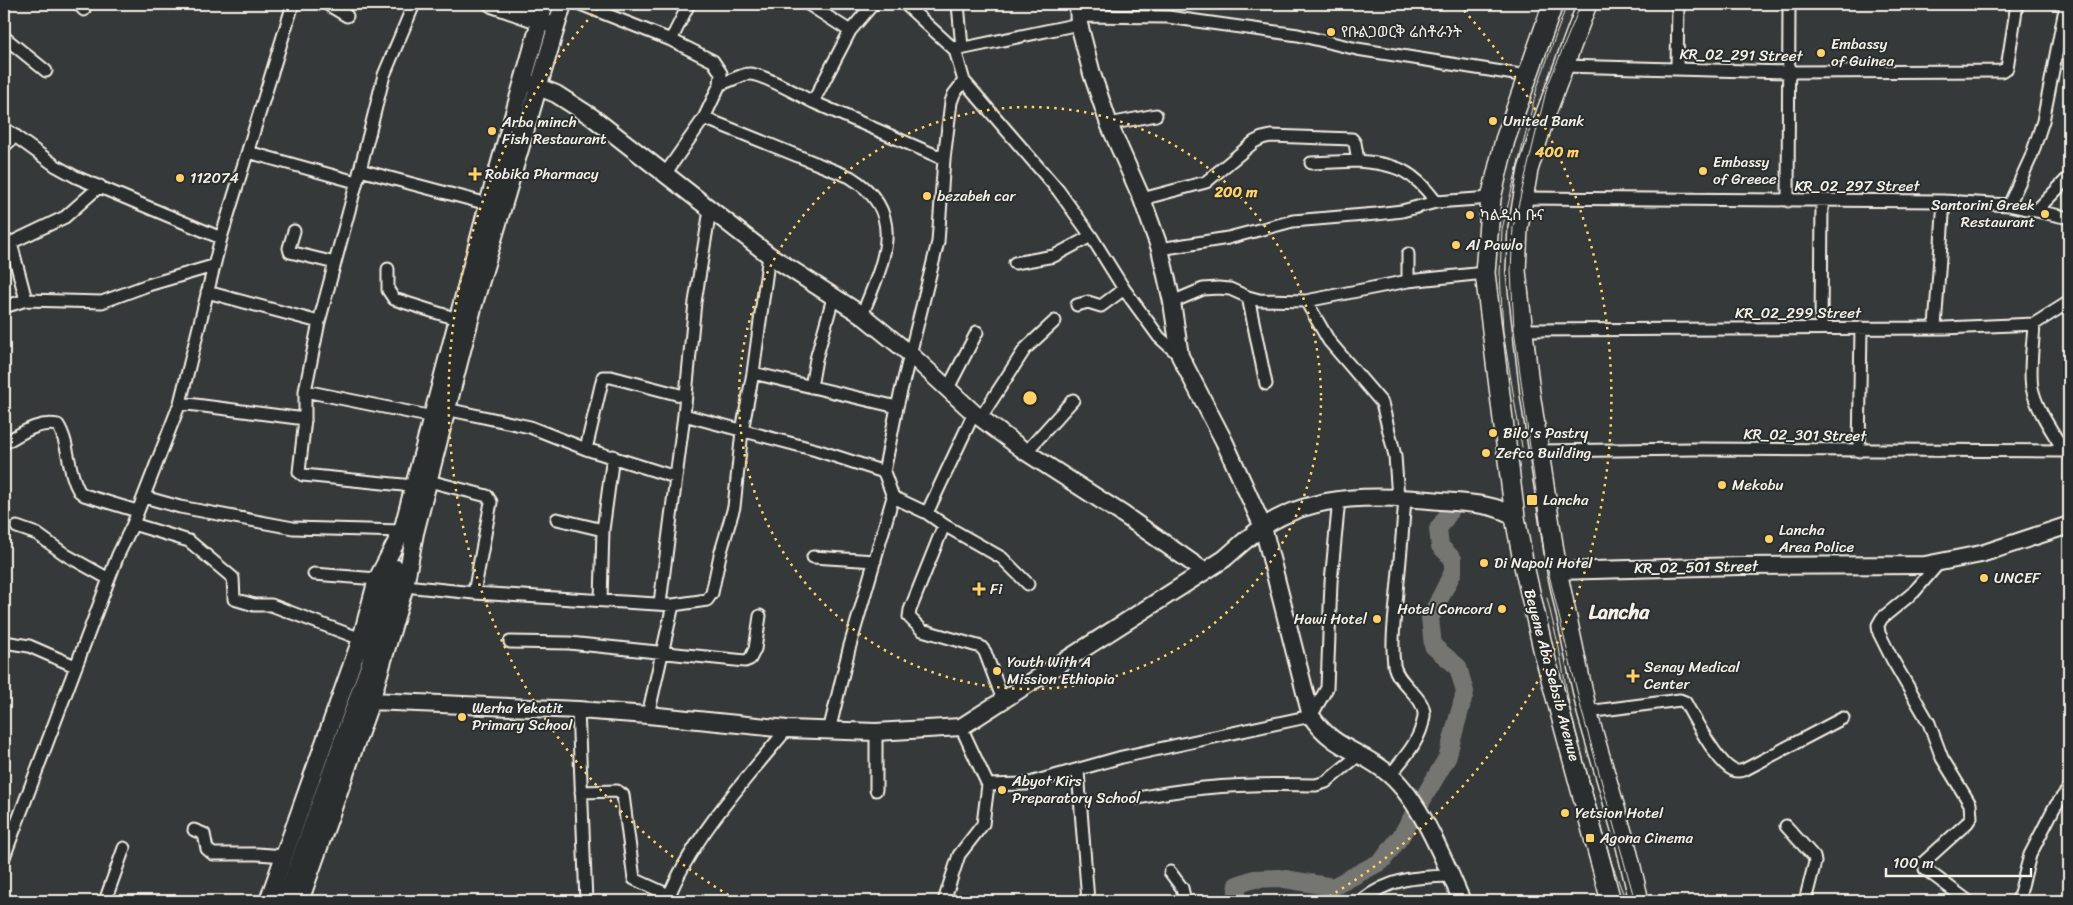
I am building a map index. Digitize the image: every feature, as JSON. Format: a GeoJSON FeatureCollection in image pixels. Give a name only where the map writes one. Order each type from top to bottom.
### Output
{"type":"FeatureCollection","features":[{"type":"Feature","properties":{"kind":"main road","name":"Beyene Aba Sebsib Avenue"},"geometry":{"type":"LineString","coordinates":[[1553,4],[1506,140],[1491,198],[1485,273],[1490,327],[1515,517],[1544,653],[1611,901]]}},
{"type":"Feature","properties":{"kind":"main road","name":"Beyene Aba Sebsib Avenue"},"geometry":{"type":"LineString","coordinates":[[1587,4],[1535,143],[1522,198],[1516,249],[1521,330],[1557,571],[1588,712],[1639,901]]}},
{"type":"Feature","properties":{"kind":"main road"},"geometry":{"type":"LineString","coordinates":[[1606,881],[1632,874]]}},
{"type":"Feature","properties":{"kind":"street"},"geometry":{"type":"LineString","coordinates":[[4,857],[75,666],[180,403],[213,266],[293,4]]}},
{"type":"Feature","properties":{"kind":"street"},"geometry":{"type":"LineString","coordinates":[[327,4],[347,16]]}},
{"type":"Feature","properties":{"kind":"street"},"geometry":{"type":"LineString","coordinates":[[413,486],[303,475],[299,472],[299,463],[305,390],[319,322],[384,74],[414,4]]}},
{"type":"Feature","properties":{"kind":"street"},"geometry":{"type":"LineString","coordinates":[[492,4],[555,27]]}},
{"type":"Feature","properties":{"kind":"street"},"geometry":{"type":"LineString","coordinates":[[300,901],[371,701],[406,586],[413,486],[440,415],[499,214],[530,83],[540,21],[545,4]]}},
{"type":"Feature","properties":{"kind":"street"},"geometry":{"type":"LineString","coordinates":[[286,901],[369,666],[396,568],[429,481],[457,319],[488,204],[530,83],[563,4]]}},
{"type":"Feature","properties":{"kind":"street"},"geometry":{"type":"LineString","coordinates":[[580,4],[671,40],[713,61],[721,73],[720,84],[704,118],[665,174]]}},
{"type":"Feature","properties":{"kind":"street"},"geometry":{"type":"LineString","coordinates":[[671,40],[689,4]]}},
{"type":"Feature","properties":{"kind":"street"},"geometry":{"type":"LineString","coordinates":[[808,4],[850,32]]}},
{"type":"Feature","properties":{"kind":"street"},"geometry":{"type":"LineString","coordinates":[[813,102],[850,32],[873,4]]}},
{"type":"Feature","properties":{"kind":"street"},"geometry":{"type":"LineString","coordinates":[[906,4],[959,49]]}},
{"type":"Feature","properties":{"kind":"street"},"geometry":{"type":"LineString","coordinates":[[958,4],[959,49],[964,82],[1058,190],[1159,338],[1180,356]]}},
{"type":"Feature","properties":{"kind":"street"},"geometry":{"type":"LineString","coordinates":[[1677,69],[1678,4]]}},
{"type":"Feature","properties":{"kind":"street"},"geometry":{"type":"LineString","coordinates":[[1788,201],[1789,4]]}},
{"type":"Feature","properties":{"kind":"street","name":"KR_02_291 Street"},"geometry":{"type":"LineString","coordinates":[[1563,66],[1788,72],[2001,70],[2007,68],[2017,4]]}},
{"type":"Feature","properties":{"kind":"street"},"geometry":{"type":"LineString","coordinates":[[2009,205],[2031,157],[2043,121],[2066,4]]}},
{"type":"Feature","properties":{"kind":"street"},"geometry":{"type":"LineString","coordinates":[[959,49],[1079,14],[1168,17],[1298,36],[1357,50],[1527,76]]}},
{"type":"Feature","properties":{"kind":"street"},"geometry":{"type":"LineString","coordinates":[[1079,14],[1087,56],[1109,124],[1142,199],[1160,249],[1172,302],[1180,356],[1224,441],[1263,527],[1311,716],[1321,730],[1337,744],[1359,755],[1390,775],[1404,790],[1442,852],[1462,901]]}},
{"type":"Feature","properties":{"kind":"street"},"geometry":{"type":"LineString","coordinates":[[4,37],[46,72]]}},
{"type":"Feature","properties":{"kind":"street"},"geometry":{"type":"LineString","coordinates":[[720,84],[731,82],[745,74],[756,74],[813,102],[944,160]]}},
{"type":"Feature","properties":{"kind":"street"},"geometry":{"type":"LineString","coordinates":[[829,731],[893,497],[884,472],[897,407],[938,242],[944,160],[951,102],[954,94],[964,82]]}},
{"type":"Feature","properties":{"kind":"street"},"geometry":{"type":"LineString","coordinates":[[530,83],[575,105],[769,255],[862,315],[910,354],[978,415],[1026,452],[1124,515],[1204,571]]}},
{"type":"Feature","properties":{"kind":"street"},"geometry":{"type":"LineString","coordinates":[[1109,124],[1156,115]]}},
{"type":"Feature","properties":{"kind":"street"},"geometry":{"type":"LineString","coordinates":[[704,118],[850,177],[864,186],[878,201],[885,215],[887,229],[883,256],[862,315]]}},
{"type":"Feature","properties":{"kind":"street"},"geometry":{"type":"LineString","coordinates":[[4,128],[56,166],[221,238]]}},
{"type":"Feature","properties":{"kind":"street"},"geometry":{"type":"LineString","coordinates":[[4,146],[16,136]]}},
{"type":"Feature","properties":{"kind":"street"},"geometry":{"type":"LineString","coordinates":[[1142,199],[1206,182],[1262,138],[1347,138],[1355,143],[1358,161]]}},
{"type":"Feature","properties":{"kind":"street"},"geometry":{"type":"LineString","coordinates":[[248,152],[356,182]]}},
{"type":"Feature","properties":{"kind":"street"},"geometry":{"type":"LineString","coordinates":[[1311,163],[1358,161],[1382,163],[1407,172],[1417,179],[1436,202]]}},
{"type":"Feature","properties":{"kind":"street"},"geometry":{"type":"LineString","coordinates":[[360,170],[488,204]]}},
{"type":"Feature","properties":{"kind":"street"},"geometry":{"type":"LineString","coordinates":[[2036,211],[2069,177]]}},
{"type":"Feature","properties":{"kind":"street"},"geometry":{"type":"LineString","coordinates":[[26,300],[8,245],[65,217],[100,186]]}},
{"type":"Feature","properties":{"kind":"street"},"geometry":{"type":"LineString","coordinates":[[1160,249],[1228,238],[1293,221],[1402,211],[1436,202],[1491,198]]}},
{"type":"Feature","properties":{"kind":"street","name":"KR_02_297 Street"},"geometry":{"type":"LineString","coordinates":[[1522,198],[1822,202],[1944,201],[2009,205],[2069,218]]}},
{"type":"Feature","properties":{"kind":"street"},"geometry":{"type":"LineString","coordinates":[[1935,328],[1944,201]]}},
{"type":"Feature","properties":{"kind":"street"},"geometry":{"type":"LineString","coordinates":[[1821,328],[1822,202]]}},
{"type":"Feature","properties":{"kind":"street"},"geometry":{"type":"LineString","coordinates":[[660,604],[684,414],[684,396],[700,263],[710,210]]}},
{"type":"Feature","properties":{"kind":"street"},"geometry":{"type":"LineString","coordinates":[[294,231],[289,248],[290,252],[335,264]]}},
{"type":"Feature","properties":{"kind":"street"},"geometry":{"type":"LineString","coordinates":[[1015,263],[1058,254],[1091,236]]}},
{"type":"Feature","properties":{"kind":"street"},"geometry":{"type":"LineString","coordinates":[[1408,254],[1408,281]]}},
{"type":"Feature","properties":{"kind":"street"},"geometry":{"type":"LineString","coordinates":[[406,586],[474,593],[673,605],[699,603],[707,600],[712,593],[720,555],[734,508],[742,431],[753,374],[769,255]]}},
{"type":"Feature","properties":{"kind":"street"},"geometry":{"type":"LineString","coordinates":[[4,307],[26,300],[102,302],[148,285],[213,266]]}},
{"type":"Feature","properties":{"kind":"street"},"geometry":{"type":"LineString","coordinates":[[388,270],[388,290],[394,299],[457,319]]}},
{"type":"Feature","properties":{"kind":"street"},"geometry":{"type":"LineString","coordinates":[[1172,302],[1203,289],[1218,288],[1230,289],[1248,297],[1272,302],[1306,301],[1408,281],[1485,273]]}},
{"type":"Feature","properties":{"kind":"street"},"geometry":{"type":"LineString","coordinates":[[1077,306],[1088,302],[1101,306],[1124,289]]}},
{"type":"Feature","properties":{"kind":"street"},"geometry":{"type":"LineString","coordinates":[[207,292],[319,322]]}},
{"type":"Feature","properties":{"kind":"street"},"geometry":{"type":"LineString","coordinates":[[1248,297],[1266,384]]}},
{"type":"Feature","properties":{"kind":"street"},"geometry":{"type":"LineString","coordinates":[[811,387],[816,359],[834,298]]}},
{"type":"Feature","properties":{"kind":"street"},"geometry":{"type":"LineString","coordinates":[[1306,301],[1329,341],[1382,403],[1402,498],[1392,638],[1394,667],[1404,683],[1420,702],[1424,714],[1422,727],[1414,744],[1390,775]]}},
{"type":"Feature","properties":{"kind":"street","name":"KR_02_299 Street"},"geometry":{"type":"LineString","coordinates":[[1521,330],[1935,328],[2034,324],[2069,302]]}},
{"type":"Feature","properties":{"kind":"street"},"geometry":{"type":"LineString","coordinates":[[927,513],[978,415],[1025,349],[1055,321]]}},
{"type":"Feature","properties":{"kind":"street"},"geometry":{"type":"LineString","coordinates":[[2034,324],[2031,378],[2033,390],[2044,417],[2068,452]]}},
{"type":"Feature","properties":{"kind":"street"},"geometry":{"type":"LineString","coordinates":[[1859,451],[1861,328]]}},
{"type":"Feature","properties":{"kind":"street"},"geometry":{"type":"LineString","coordinates":[[948,388],[977,332]]}},
{"type":"Feature","properties":{"kind":"street"},"geometry":{"type":"LineString","coordinates":[[753,374],[897,407]]}},
{"type":"Feature","properties":{"kind":"street"},"geometry":{"type":"LineString","coordinates":[[586,449],[603,377],[611,377],[684,396]]}},
{"type":"Feature","properties":{"kind":"street"},"geometry":{"type":"LineString","coordinates":[[305,390],[440,415],[530,427],[586,449],[675,477]]}},
{"type":"Feature","properties":{"kind":"street"},"geometry":{"type":"LineString","coordinates":[[1026,452],[1073,400]]}},
{"type":"Feature","properties":{"kind":"street"},"geometry":{"type":"LineString","coordinates":[[180,403],[304,419]]}},
{"type":"Feature","properties":{"kind":"street"},"geometry":{"type":"LineString","coordinates":[[684,414],[816,450],[884,472]]}},
{"type":"Feature","properties":{"kind":"street"},"geometry":{"type":"LineString","coordinates":[[4,443],[35,426],[50,423],[58,425],[62,432],[66,454],[79,491],[84,495],[137,511]]}},
{"type":"Feature","properties":{"kind":"street","name":"KR_02_301 Street"},"geometry":{"type":"LineString","coordinates":[[1539,451],[1693,449],[2068,452]]}},
{"type":"Feature","properties":{"kind":"street"},"geometry":{"type":"LineString","coordinates":[[602,600],[603,530],[613,456]]}},
{"type":"Feature","properties":{"kind":"street"},"geometry":{"type":"LineString","coordinates":[[429,481],[487,496],[491,502],[474,593]]}},
{"type":"Feature","properties":{"kind":"street"},"geometry":{"type":"LineString","coordinates":[[1462,502],[1487,500],[1512,492]]}},
{"type":"Feature","properties":{"kind":"street"},"geometry":{"type":"LineString","coordinates":[[144,496],[180,507],[293,528],[409,532]]}},
{"type":"Feature","properties":{"kind":"street"},"geometry":{"type":"LineString","coordinates":[[893,497],[927,513],[944,525],[1002,558],[1028,584]]}},
{"type":"Feature","properties":{"kind":"street"},"geometry":{"type":"LineString","coordinates":[[371,701],[578,710],[787,729],[829,731],[876,732],[961,727],[1224,559],[1263,527],[1291,513],[1339,499],[1402,498],[1462,502],[1497,508],[1515,517]]}},
{"type":"Feature","properties":{"kind":"street"},"geometry":{"type":"LineString","coordinates":[[988,785],[1026,784],[1122,757],[1311,716],[1326,688],[1331,582],[1339,499]]}},
{"type":"Feature","properties":{"kind":"street"},"geometry":{"type":"LineString","coordinates":[[557,519],[603,530]]}},
{"type":"Feature","properties":{"kind":"street"},"geometry":{"type":"LineString","coordinates":[[132,524],[189,541],[233,578],[234,599],[254,605],[270,605],[361,639]]}},
{"type":"Feature","properties":{"kind":"street"},"geometry":{"type":"LineString","coordinates":[[944,525],[909,617],[922,630],[981,647],[985,652],[1003,700]]}},
{"type":"Feature","properties":{"kind":"street","name":"KR_02_501 Street"},"geometry":{"type":"LineString","coordinates":[[1557,571],[1938,564],[1981,554],[2069,525]]}},
{"type":"Feature","properties":{"kind":"street"},"geometry":{"type":"LineString","coordinates":[[17,527],[37,534],[66,555],[109,579]]}},
{"type":"Feature","properties":{"kind":"street"},"geometry":{"type":"LineString","coordinates":[[268,901],[361,639],[377,579],[384,562],[409,532]]}},
{"type":"Feature","properties":{"kind":"street"},"geometry":{"type":"LineString","coordinates":[[813,558],[874,561]]}},
{"type":"Feature","properties":{"kind":"street"},"geometry":{"type":"LineString","coordinates":[[1938,564],[1914,592],[1882,618],[1878,625],[1879,633],[1892,659],[1929,723],[1942,758],[1970,804],[1970,816],[1967,823],[1926,861],[1925,869],[1968,901]]}},
{"type":"Feature","properties":{"kind":"street"},"geometry":{"type":"LineString","coordinates":[[314,574],[377,579]]}},
{"type":"Feature","properties":{"kind":"street"},"geometry":{"type":"LineString","coordinates":[[648,715],[673,605]]}},
{"type":"Feature","properties":{"kind":"street"},"geometry":{"type":"LineString","coordinates":[[510,642],[569,643],[745,661],[750,659],[755,649],[760,616]]}},
{"type":"Feature","properties":{"kind":"street"},"geometry":{"type":"LineString","coordinates":[[4,642],[29,646],[75,666]]}},
{"type":"Feature","properties":{"kind":"street"},"geometry":{"type":"LineString","coordinates":[[1588,712],[1680,700],[1684,702],[1712,747],[1731,769],[1737,772],[1752,767],[1843,718]]}},
{"type":"Feature","properties":{"kind":"street"},"geometry":{"type":"LineString","coordinates":[[578,710],[586,901]]}},
{"type":"Feature","properties":{"kind":"street"},"geometry":{"type":"LineString","coordinates":[[944,901],[959,855],[983,824],[988,785],[961,727]]}},
{"type":"Feature","properties":{"kind":"street"},"geometry":{"type":"LineString","coordinates":[[581,792],[617,791],[623,794],[634,879],[668,898],[689,858],[746,779],[787,729]]}},
{"type":"Feature","properties":{"kind":"street"},"geometry":{"type":"LineString","coordinates":[[876,732],[876,790]]}},
{"type":"Feature","properties":{"kind":"street"},"geometry":{"type":"LineString","coordinates":[[1139,798],[1196,787],[1237,784],[1316,785],[1326,782],[1359,755]]}},
{"type":"Feature","properties":{"kind":"street"},"geometry":{"type":"LineString","coordinates":[[1078,770],[1088,901]]}},
{"type":"Feature","properties":{"kind":"street"},"geometry":{"type":"LineString","coordinates":[[2018,901],[2030,855],[2054,808],[2069,788]]}},
{"type":"Feature","properties":{"kind":"street"},"geometry":{"type":"LineString","coordinates":[[1786,826],[1814,857],[1815,862],[1805,901]]}},
{"type":"Feature","properties":{"kind":"street"},"geometry":{"type":"LineString","coordinates":[[194,830],[204,834],[207,849],[213,854],[285,856]]}},
{"type":"Feature","properties":{"kind":"street"},"geometry":{"type":"LineString","coordinates":[[105,901],[124,848]]}},
{"type":"Feature","properties":{"kind":"street"},"geometry":{"type":"LineString","coordinates":[[1170,872],[1182,888],[1185,901]]}},
{"type":"Feature","properties":{"kind":"street"},"geometry":{"type":"LineString","coordinates":[[1360,901],[1390,883],[1412,877],[1451,876]]}},
{"type":"Feature","properties":{"kind":"waterway"},"geometry":{"type":"LineString","coordinates":[[1237,901],[1237,885],[1254,879],[1279,878],[1333,887],[1382,861],[1401,836],[1447,758],[1465,692],[1458,667],[1433,646],[1430,618],[1453,572],[1453,559],[1440,546],[1438,529],[1449,513]]}},
{"type":"Feature","properties":{"kind":"tram line"},"geometry":{"type":"LineString","coordinates":[[1522,447],[1503,331],[1500,273],[1502,229],[1537,88],[1567,4]]}},
{"type":"Feature","properties":{"kind":"tram line"},"geometry":{"type":"LineString","coordinates":[[1581,4],[1547,87],[1513,227],[1511,271],[1514,329],[1545,558],[1582,712],[1635,901]]}},
{"type":"Feature","properties":{"kind":"tram line"},"geometry":{"type":"LineString","coordinates":[[1547,598],[1559,648],[1571,715],[1612,864],[1626,901]]}},
{"type":"Feature","properties":{"kind":"place","name":"የቡልጋወርቅ ሬስቶራንት"},"geometry":{"type":"Point","coordinates":[1331,32]}},
{"type":"Feature","properties":{"kind":"place","name":"Embassy of Guinea"},"geometry":{"type":"Point","coordinates":[1821,53]}},
{"type":"Feature","properties":{"kind":"place","name":"United Bank"},"geometry":{"type":"Point","coordinates":[1493,121]}},
{"type":"Feature","properties":{"kind":"place","name":"Arba minch Fish Restaurant"},"geometry":{"type":"Point","coordinates":[492,131]}},
{"type":"Feature","properties":{"kind":"place","name":"Embassy of Greece"},"geometry":{"type":"Point","coordinates":[1703,171]}},
{"type":"Feature","properties":{"kind":"place","name":"Robika Pharmacy"},"geometry":{"type":"Point","coordinates":[475,174]}},
{"type":"Feature","properties":{"kind":"place","name":"112074"},"geometry":{"type":"Point","coordinates":[180,178]}},
{"type":"Feature","properties":{"kind":"place","name":"bezabeh car"},"geometry":{"type":"Point","coordinates":[927,196]}},
{"type":"Feature","properties":{"kind":"place","name":"Santorini Greek Restaurant"},"geometry":{"type":"Point","coordinates":[2045,214]}},
{"type":"Feature","properties":{"kind":"place","name":"ካልዲስ ቡና"},"geometry":{"type":"Point","coordinates":[1470,215]}},
{"type":"Feature","properties":{"kind":"place","name":"Al Pawlo"},"geometry":{"type":"Point","coordinates":[1456,245]}},
{"type":"Feature","properties":{"kind":"place","name":"Bilo's Pastry"},"geometry":{"type":"Point","coordinates":[1493,433]}},
{"type":"Feature","properties":{"kind":"place","name":"Zefco Building"},"geometry":{"type":"Point","coordinates":[1486,453]}},
{"type":"Feature","properties":{"kind":"place","name":"Mekobu"},"geometry":{"type":"Point","coordinates":[1722,485]}},
{"type":"Feature","properties":{"kind":"place","name":"Lancha"},"geometry":{"type":"Point","coordinates":[1532,500]}},
{"type":"Feature","properties":{"kind":"place","name":"Lancha Area Police"},"geometry":{"type":"Point","coordinates":[1769,539]}},
{"type":"Feature","properties":{"kind":"place","name":"Di Napoli Hotel"},"geometry":{"type":"Point","coordinates":[1484,563]}},
{"type":"Feature","properties":{"kind":"place","name":"UNCEF"},"geometry":{"type":"Point","coordinates":[1984,578]}},
{"type":"Feature","properties":{"kind":"place","name":"Fi"},"geometry":{"type":"Point","coordinates":[979,589]}},
{"type":"Feature","properties":{"kind":"place","name":"Hotel Concord"},"geometry":{"type":"Point","coordinates":[1502,609]}},
{"type":"Feature","properties":{"kind":"place","name":"Hawi Hotel"},"geometry":{"type":"Point","coordinates":[1377,619]}},
{"type":"Feature","properties":{"kind":"place","name":"Youth With A Mission Ethiopia"},"geometry":{"type":"Point","coordinates":[997,671]}},
{"type":"Feature","properties":{"kind":"place","name":"Senay Medical Center"},"geometry":{"type":"Point","coordinates":[1633,676]}},
{"type":"Feature","properties":{"kind":"place","name":"Werha Yekatit Primary School"},"geometry":{"type":"Point","coordinates":[462,717]}},
{"type":"Feature","properties":{"kind":"place","name":"Abyot Kirs Preparatory School"},"geometry":{"type":"Point","coordinates":[1002,790]}},
{"type":"Feature","properties":{"kind":"place","name":"Yetsion Hotel"},"geometry":{"type":"Point","coordinates":[1565,813]}},
{"type":"Feature","properties":{"kind":"place","name":"Agona Cinema"},"geometry":{"type":"Point","coordinates":[1590,838]}},
{"type":"Feature","properties":{"kind":"district","name":"Lancha"},"geometry":{"type":"Point","coordinates":[1619,612]}}]}
